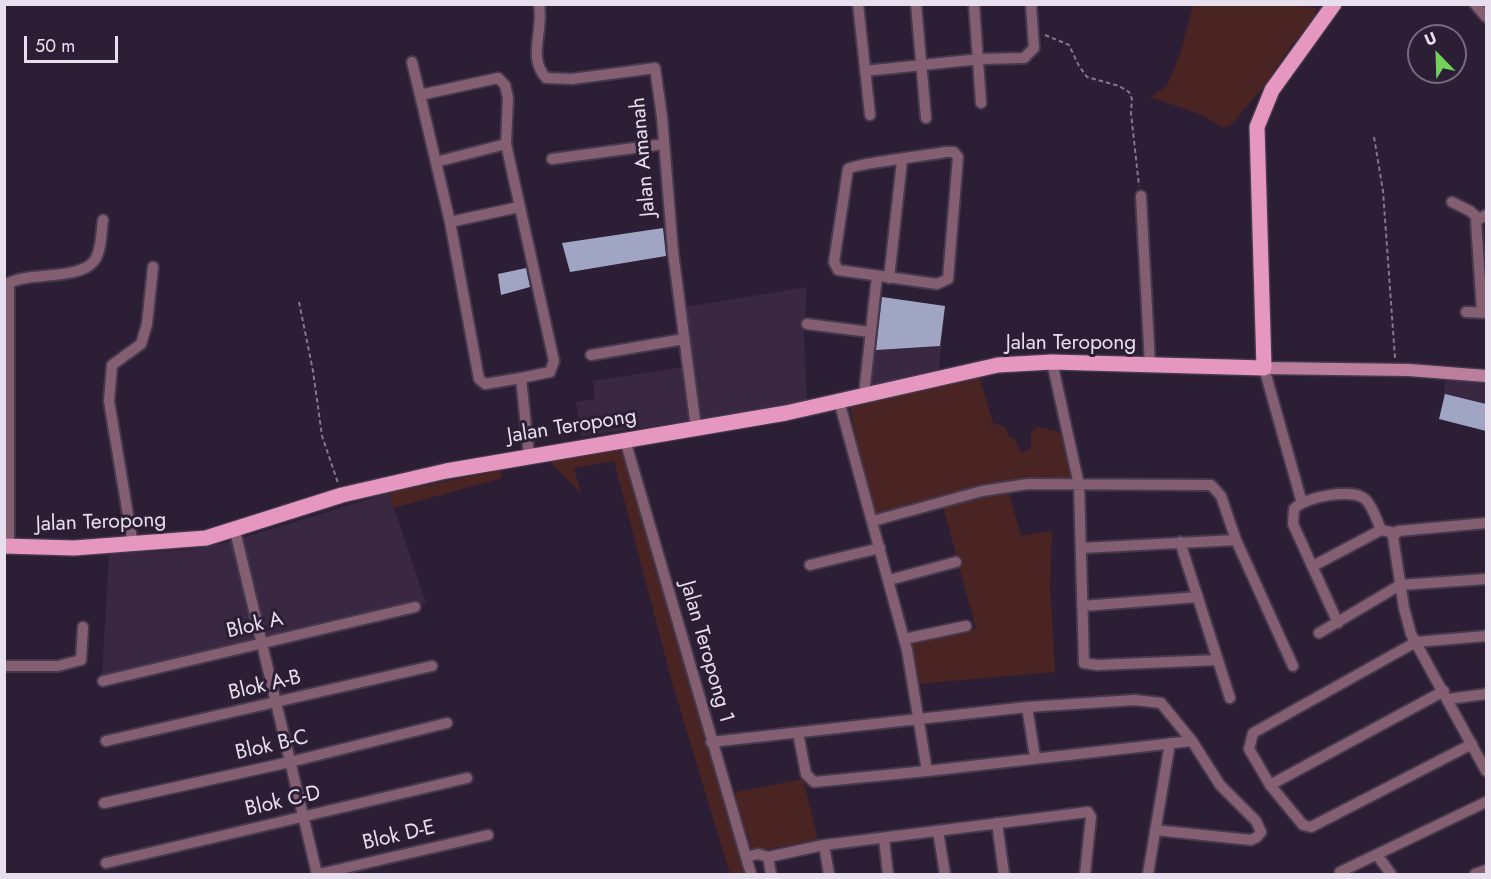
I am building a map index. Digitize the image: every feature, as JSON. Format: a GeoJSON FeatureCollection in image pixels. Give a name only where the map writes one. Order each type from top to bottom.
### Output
{"type":"FeatureCollection","features":[{"type":"Feature","properties":{"kind":"main road"},"geometry":{"type":"LineString","coordinates":[[1270,368],[1257,127],[1272,90],[1334,4]]}},
{"type":"Feature","properties":{"kind":"main road","name":"Jalan Teropong"},"geometry":{"type":"LineString","coordinates":[[7,546],[74,548],[206,538],[235,531],[342,495],[446,471],[839,401],[998,365],[1052,362],[1270,368]]}},
{"type":"Feature","properties":{"kind":"street","name":"Jalan Amanah"},"geometry":{"type":"LineString","coordinates":[[539,4],[541,31],[535,60],[537,68],[546,78],[572,79],[655,68],[673,252],[696,428]]}},
{"type":"Feature","properties":{"kind":"street"},"geometry":{"type":"LineString","coordinates":[[858,4],[870,115]]}},
{"type":"Feature","properties":{"kind":"street"},"geometry":{"type":"LineString","coordinates":[[916,4],[926,118]]}},
{"type":"Feature","properties":{"kind":"street"},"geometry":{"type":"LineString","coordinates":[[974,4],[980,59],[981,103]]}},
{"type":"Feature","properties":{"kind":"street"},"geometry":{"type":"LineString","coordinates":[[866,71],[980,59],[1024,58],[1034,48],[1031,4]]}},
{"type":"Feature","properties":{"kind":"street"},"geometry":{"type":"LineString","coordinates":[[1475,4],[1486,17]]}},
{"type":"Feature","properties":{"kind":"street"},"geometry":{"type":"LineString","coordinates":[[412,62],[450,222],[480,383],[550,372],[554,361],[506,144],[509,108],[502,80],[498,78],[420,95]]}},
{"type":"Feature","properties":{"kind":"street"},"geometry":{"type":"LineString","coordinates":[[436,162],[506,144]]}},
{"type":"Feature","properties":{"kind":"street"},"geometry":{"type":"LineString","coordinates":[[552,159],[664,144]]}},
{"type":"Feature","properties":{"kind":"street"},"geometry":{"type":"LineString","coordinates":[[954,152],[958,157],[948,279],[937,284],[877,276],[838,270],[834,262],[846,173],[855,164],[902,161],[954,152]]}},
{"type":"Feature","properties":{"kind":"street"},"geometry":{"type":"LineString","coordinates":[[889,278],[902,161]]}},
{"type":"Feature","properties":{"kind":"street"},"geometry":{"type":"LineString","coordinates":[[1141,196],[1150,365]]}},
{"type":"Feature","properties":{"kind":"street"},"geometry":{"type":"LineString","coordinates":[[1452,202],[1482,216],[1484,313],[1466,312]]}},
{"type":"Feature","properties":{"kind":"street"},"geometry":{"type":"LineString","coordinates":[[450,222],[519,207]]}},
{"type":"Feature","properties":{"kind":"street"},"geometry":{"type":"LineString","coordinates":[[7,546],[9,283],[74,271],[90,265],[98,253],[103,220]]}},
{"type":"Feature","properties":{"kind":"street"},"geometry":{"type":"LineString","coordinates":[[133,545],[109,401],[109,380],[112,365],[141,344],[147,324],[153,267]]}},
{"type":"Feature","properties":{"kind":"street"},"geometry":{"type":"LineString","coordinates":[[864,394],[877,276]]}},
{"type":"Feature","properties":{"kind":"street"},"geometry":{"type":"LineString","coordinates":[[807,324],[870,332]]}},
{"type":"Feature","properties":{"kind":"street"},"geometry":{"type":"LineString","coordinates":[[591,355],[684,339]]}},
{"type":"Feature","properties":{"kind":"street"},"geometry":{"type":"LineString","coordinates":[[1052,362],[1079,485],[1082,548],[1082,656],[1084,663],[1089,665],[1218,660]]}},
{"type":"Feature","properties":{"kind":"street"},"geometry":{"type":"LineString","coordinates":[[1302,502],[1270,368],[1396,369],[1486,376]]}},
{"type":"Feature","properties":{"kind":"street"},"geometry":{"type":"LineString","coordinates":[[521,378],[529,455]]}},
{"type":"Feature","properties":{"kind":"street"},"geometry":{"type":"LineString","coordinates":[[839,401],[904,639],[927,771]]}},
{"type":"Feature","properties":{"kind":"street","name":"Jalan Teropong 1"},"geometry":{"type":"LineString","coordinates":[[625,440],[751,874]]}},
{"type":"Feature","properties":{"kind":"street"},"geometry":{"type":"LineString","coordinates":[[873,521],[982,492],[1028,484],[1211,486],[1221,495],[1236,540],[1293,666]]}},
{"type":"Feature","properties":{"kind":"street"},"geometry":{"type":"LineString","coordinates":[[1338,623],[1293,524],[1294,509],[1302,502],[1334,494],[1358,495],[1368,502],[1381,530]]}},
{"type":"Feature","properties":{"kind":"street"},"geometry":{"type":"LineString","coordinates":[[1313,566],[1381,530],[1395,533],[1486,523]]}},
{"type":"Feature","properties":{"kind":"street"},"geometry":{"type":"LineString","coordinates":[[235,531],[318,874]]}},
{"type":"Feature","properties":{"kind":"street"},"geometry":{"type":"LineString","coordinates":[[1395,533],[1400,585],[1407,622],[1416,642],[1478,749],[1486,771]]}},
{"type":"Feature","properties":{"kind":"street"},"geometry":{"type":"LineString","coordinates":[[1082,548],[1236,540]]}},
{"type":"Feature","properties":{"kind":"street"},"geometry":{"type":"LineString","coordinates":[[1180,542],[1230,698]]}},
{"type":"Feature","properties":{"kind":"street"},"geometry":{"type":"LineString","coordinates":[[810,565],[880,548]]}},
{"type":"Feature","properties":{"kind":"street"},"geometry":{"type":"LineString","coordinates":[[889,580],[956,562]]}},
{"type":"Feature","properties":{"kind":"street"},"geometry":{"type":"LineString","coordinates":[[1319,633],[1400,585],[1486,579]]}},
{"type":"Feature","properties":{"kind":"street"},"geometry":{"type":"LineString","coordinates":[[1082,606],[1198,597]]}},
{"type":"Feature","properties":{"kind":"street","name":"Blok A"},"geometry":{"type":"LineString","coordinates":[[103,681],[415,607]]}},
{"type":"Feature","properties":{"kind":"street"},"geometry":{"type":"LineString","coordinates":[[904,639],[966,626]]}},
{"type":"Feature","properties":{"kind":"street"},"geometry":{"type":"LineString","coordinates":[[4,666],[58,666],[81,660],[83,627]]}},
{"type":"Feature","properties":{"kind":"street"},"geometry":{"type":"LineString","coordinates":[[1478,749],[1311,827],[1303,825],[1270,784],[1249,748],[1253,733],[1416,642],[1486,636]]}},
{"type":"Feature","properties":{"kind":"street","name":"Blok A-B"},"geometry":{"type":"LineString","coordinates":[[106,741],[276,704],[432,666]]}},
{"type":"Feature","properties":{"kind":"street"},"geometry":{"type":"LineString","coordinates":[[1270,784],[1446,695],[1486,694]]}},
{"type":"Feature","properties":{"kind":"street"},"geometry":{"type":"LineString","coordinates":[[711,742],[919,717],[1028,707],[1135,700],[1161,703],[1192,741],[1220,784],[1256,821],[1261,832],[1251,840],[1155,830]]}},
{"type":"Feature","properties":{"kind":"street"},"geometry":{"type":"LineString","coordinates":[[1028,707],[1035,757]]}},
{"type":"Feature","properties":{"kind":"street","name":"Blok B-C"},"geometry":{"type":"LineString","coordinates":[[104,803],[290,762],[447,723]]}},
{"type":"Feature","properties":{"kind":"street"},"geometry":{"type":"LineString","coordinates":[[798,733],[806,774],[814,782],[1192,741]]}},
{"type":"Feature","properties":{"kind":"street"},"geometry":{"type":"LineString","coordinates":[[1148,874],[1170,743]]}},
{"type":"Feature","properties":{"kind":"street","name":"Blok C-D"},"geometry":{"type":"LineString","coordinates":[[106,863],[467,778]]}},
{"type":"Feature","properties":{"kind":"street"},"geometry":{"type":"LineString","coordinates":[[1340,872],[1486,802]]}},
{"type":"Feature","properties":{"kind":"street"},"geometry":{"type":"LineString","coordinates":[[746,857],[758,854],[768,857],[824,845],[1088,812],[1091,817],[1085,874]]}},
{"type":"Feature","properties":{"kind":"street"},"geometry":{"type":"LineString","coordinates":[[997,823],[1004,874]]}},
{"type":"Feature","properties":{"kind":"street"},"geometry":{"type":"LineString","coordinates":[[938,831],[945,874]]}},
{"type":"Feature","properties":{"kind":"street","name":"Blok D-E"},"geometry":{"type":"LineString","coordinates":[[318,874],[488,835]]}},
{"type":"Feature","properties":{"kind":"street"},"geometry":{"type":"LineString","coordinates":[[884,839],[888,874]]}},
{"type":"Feature","properties":{"kind":"street"},"geometry":{"type":"LineString","coordinates":[[824,845],[829,874]]}},
{"type":"Feature","properties":{"kind":"street"},"geometry":{"type":"LineString","coordinates":[[1377,855],[1391,874]]}},
{"type":"Feature","properties":{"kind":"street"},"geometry":{"type":"LineString","coordinates":[[768,857],[771,874]]}},
{"type":"Feature","properties":{"kind":"street"},"geometry":{"type":"LineString","coordinates":[[1476,874],[1486,870]]}},
{"type":"Feature","properties":{"kind":"path"},"geometry":{"type":"LineString","coordinates":[[1033,33],[1050,35],[1064,41],[1073,51],[1079,66],[1087,77],[1119,86],[1129,92],[1132,99],[1131,113],[1141,196]]}},
{"type":"Feature","properties":{"kind":"path"},"geometry":{"type":"LineString","coordinates":[[1374,137],[1383,191],[1396,369]]}},
{"type":"Feature","properties":{"kind":"path"},"geometry":{"type":"LineString","coordinates":[[299,302],[313,371],[322,436],[342,495]]}},
{"type":"Feature","properties":{"kind":"shaded area"},"geometry":{"type":"Polygon","coordinates":[[[1287,4],[1316,8],[1315,19],[1291,46],[1264,86],[1230,126],[1222,127],[1200,114],[1150,97],[1167,86],[1180,54],[1193,5],[1287,4]]]}},
{"type":"Feature","properties":{"kind":"shaded area"},"geometry":{"type":"Polygon","coordinates":[[[807,287],[804,334],[807,403],[702,422],[685,307],[807,287]]]}},
{"type":"Feature","properties":{"kind":"shaded area"},"geometry":{"type":"Polygon","coordinates":[[[879,297],[945,306],[939,370],[871,386],[879,297]]]}},
{"type":"Feature","properties":{"kind":"shaded area"},"geometry":{"type":"Polygon","coordinates":[[[683,367],[692,421],[581,436],[576,402],[595,399],[593,381],[683,367]]]}},
{"type":"Feature","properties":{"kind":"shaded area"},"geometry":{"type":"Polygon","coordinates":[[[978,372],[993,423],[1005,427],[1009,437],[1013,437],[1022,453],[1031,448],[1031,432],[1038,427],[1060,432],[1074,482],[1050,482],[877,516],[862,467],[850,407],[863,400],[978,372]]]}},
{"type":"Feature","properties":{"kind":"shaded area"},"geometry":{"type":"Polygon","coordinates":[[[1446,377],[1486,382],[1486,431],[1440,419],[1446,377]]]}},
{"type":"Feature","properties":{"kind":"shaded area"},"geometry":{"type":"Polygon","coordinates":[[[617,448],[624,449],[746,874],[730,874],[673,686],[614,461],[574,468],[581,493],[550,462],[617,448]]]}},
{"type":"Feature","properties":{"kind":"shaded area"},"geometry":{"type":"Polygon","coordinates":[[[501,470],[502,478],[394,508],[389,493],[501,470]]]}},
{"type":"Feature","properties":{"kind":"shaded area"},"geometry":{"type":"Polygon","coordinates":[[[1008,490],[1021,536],[1049,531],[1052,534],[1050,583],[1055,672],[918,684],[909,643],[976,629],[943,507],[1008,490]]]}},
{"type":"Feature","properties":{"kind":"shaded area"},"geometry":{"type":"Polygon","coordinates":[[[389,493],[426,603],[102,675],[109,554],[189,550],[229,542],[389,493]]]}},
{"type":"Feature","properties":{"kind":"shaded area"},"geometry":{"type":"Polygon","coordinates":[[[803,779],[818,840],[753,852],[735,798],[736,792],[803,779]]]}},
{"type":"Feature","properties":{"kind":"building"},"geometry":{"type":"Polygon","coordinates":[[[663,228],[666,256],[570,272],[562,243],[663,228]]]}},
{"type":"Feature","properties":{"kind":"building"},"geometry":{"type":"Polygon","coordinates":[[[526,268],[530,287],[501,295],[498,274],[526,268]]]}},
{"type":"Feature","properties":{"kind":"building"},"geometry":{"type":"Polygon","coordinates":[[[882,297],[945,306],[940,346],[876,350],[882,297]]]}},
{"type":"Feature","properties":{"kind":"building"},"geometry":{"type":"Polygon","coordinates":[[[1445,394],[1486,404],[1486,431],[1439,419],[1445,394]]]}}]}
